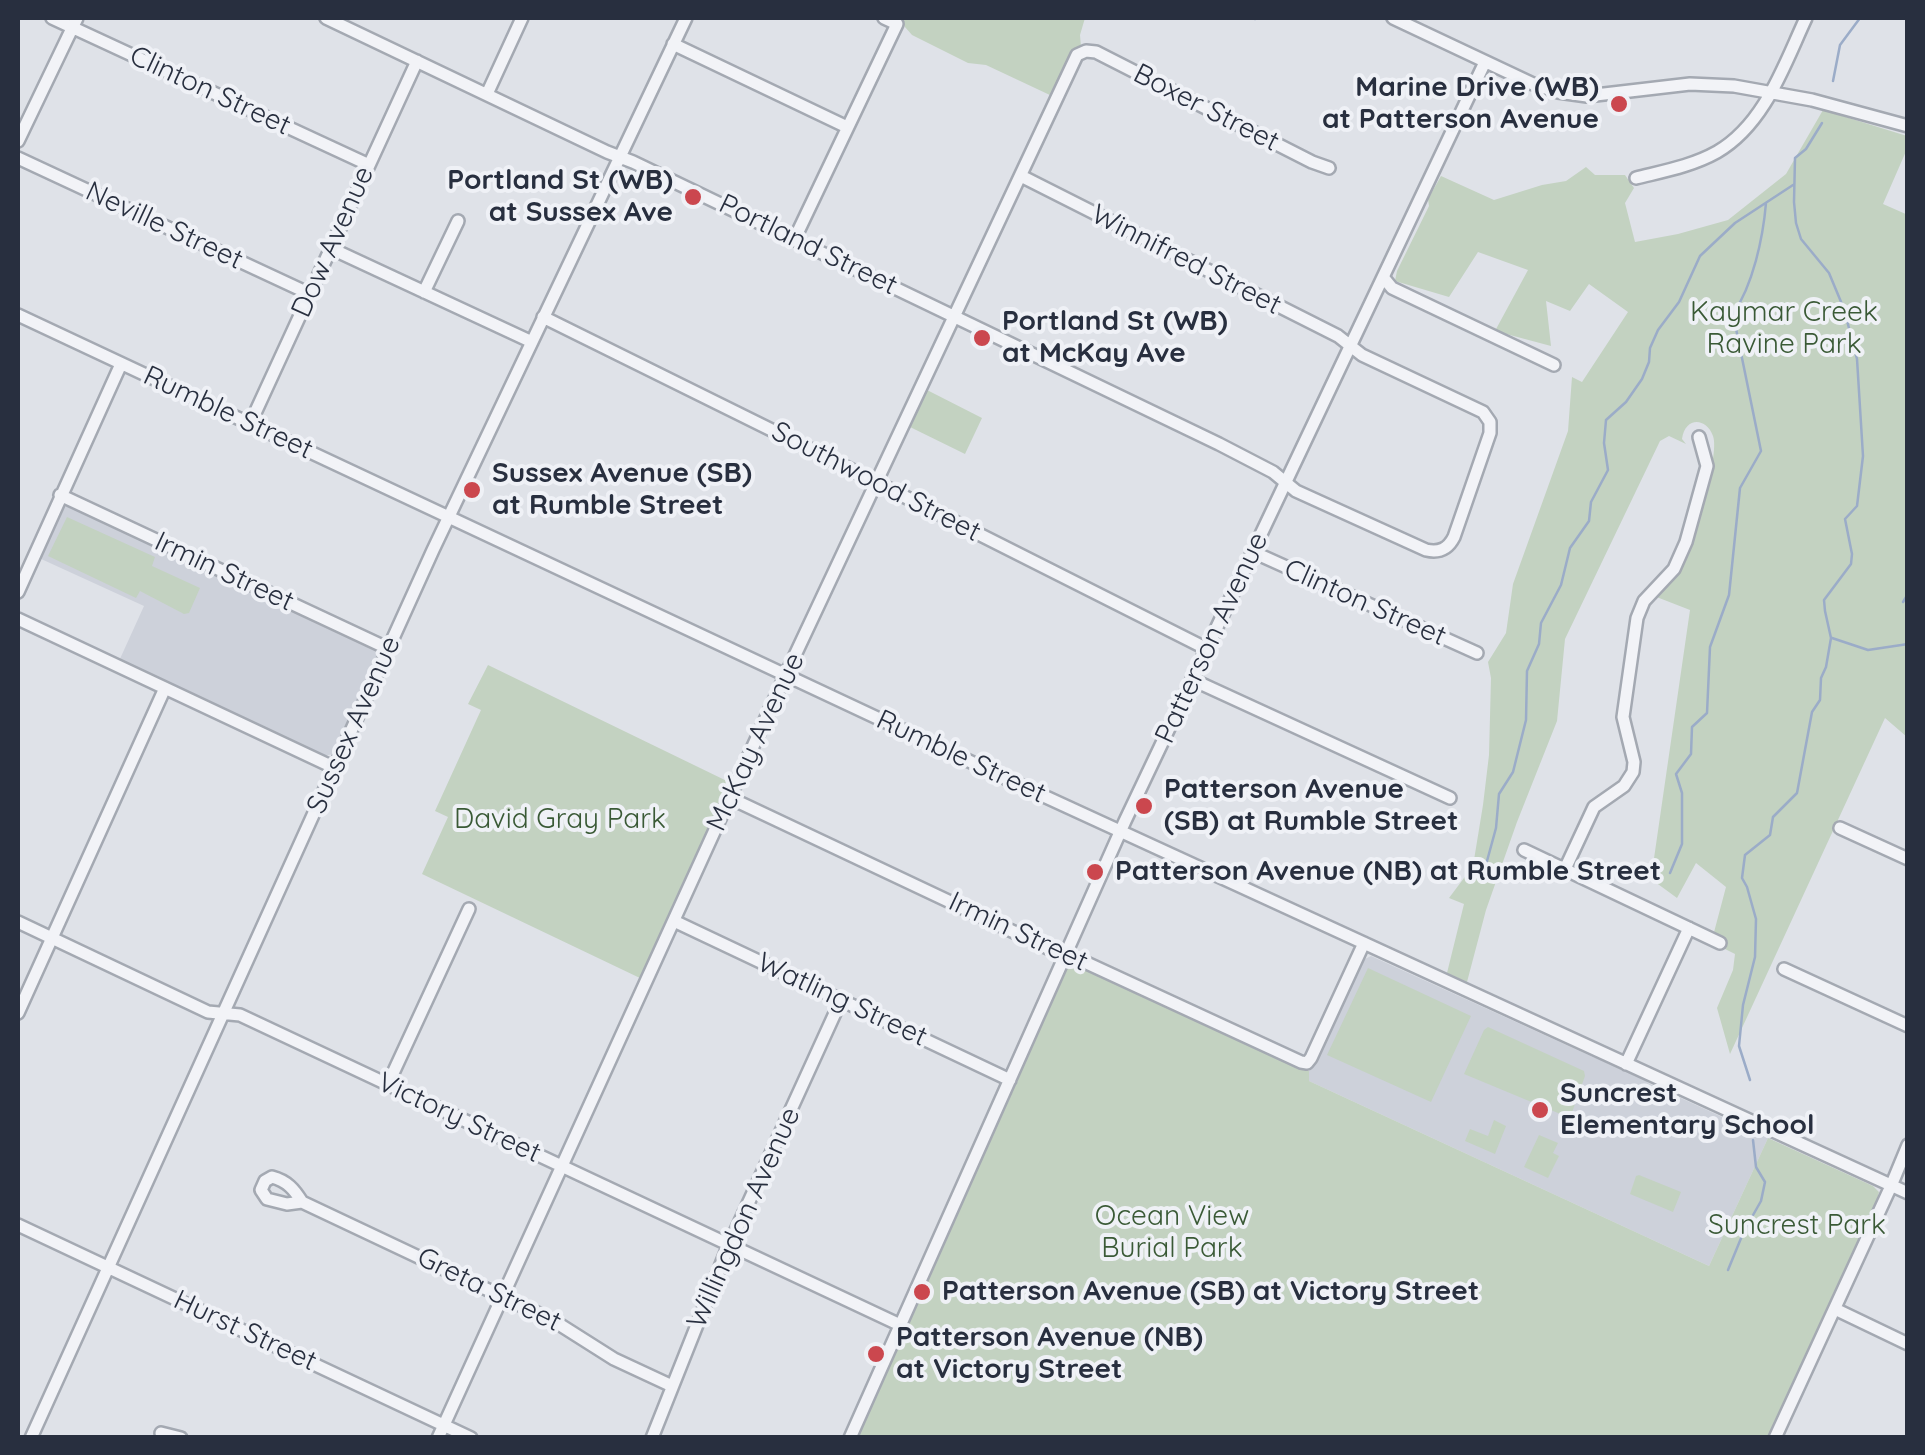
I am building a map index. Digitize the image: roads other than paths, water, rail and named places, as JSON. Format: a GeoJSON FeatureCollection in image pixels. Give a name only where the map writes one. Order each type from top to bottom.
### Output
{"type":"FeatureCollection","features":[{"type":"Feature","properties":{"kind":"street","name":"Clinton Street"},"geometry":{"type":"LineString","coordinates":[[52,18],[74,22],[368,164]]}},
{"type":"Feature","properties":{"kind":"street","name":"Portland Street"},"geometry":{"type":"LineString","coordinates":[[326,18],[795,238],[1222,446],[1286,482]]}},
{"type":"Feature","properties":{"kind":"street"},"geometry":{"type":"LineString","coordinates":[[487,94],[522,18]]}},
{"type":"Feature","properties":{"kind":"street","name":"Sussex Avenue"},"geometry":{"type":"LineString","coordinates":[[31,1438],[389,648],[686,18]]}},
{"type":"Feature","properties":{"kind":"street"},"geometry":{"type":"LineString","coordinates":[[795,238],[897,24],[884,18]]}},
{"type":"Feature","properties":{"kind":"street"},"geometry":{"type":"LineString","coordinates":[[1394,18],[1532,84],[1578,96],[1717,84],[1827,103],[1908,126]]}},
{"type":"Feature","properties":{"kind":"street"},"geometry":{"type":"LineString","coordinates":[[1636,178],[1681,167],[1716,152],[1744,130],[1771,91],[1806,18]]}},
{"type":"Feature","properties":{"kind":"street"},"geometry":{"type":"LineString","coordinates":[[18,141],[74,22]]}},
{"type":"Feature","properties":{"kind":"street"},"geometry":{"type":"LineString","coordinates":[[673,44],[848,128]]}},
{"type":"Feature","properties":{"kind":"street","name":"Boxer Street"},"geometry":{"type":"LineString","coordinates":[[1082,52],[1096,52],[1329,168]]}},
{"type":"Feature","properties":{"kind":"street","name":"McKay Avenue"},"geometry":{"type":"LineString","coordinates":[[441,1431],[786,674],[1082,52]]}},
{"type":"Feature","properties":{"kind":"street","name":"Dow Avenue"},"geometry":{"type":"LineString","coordinates":[[250,424],[417,61]]}},
{"type":"Feature","properties":{"kind":"street","name":"Patterson Avenue"},"geometry":{"type":"LineString","coordinates":[[850,1438],[1120,831],[1485,62]]}},
{"type":"Feature","properties":{"kind":"street","name":"Neville Street"},"geometry":{"type":"LineString","coordinates":[[18,158],[310,294]]}},
{"type":"Feature","properties":{"kind":"street","name":"Winnifred Street"},"geometry":{"type":"LineString","coordinates":[[1021,176],[1338,336],[1362,355],[1478,409],[1489,420],[1490,433],[1451,542],[1438,551],[1426,550],[1296,491],[1286,482]]}},
{"type":"Feature","properties":{"kind":"street"},"geometry":{"type":"LineString","coordinates":[[424,292],[458,222]]}},
{"type":"Feature","properties":{"kind":"street"},"geometry":{"type":"LineString","coordinates":[[330,248],[532,342]]}},
{"type":"Feature","properties":{"kind":"street"},"geometry":{"type":"LineString","coordinates":[[1383,277],[1392,288],[1554,365]]}},
{"type":"Feature","properties":{"kind":"street","name":"Rumble Street"},"geometry":{"type":"LineString","coordinates":[[18,315],[1120,831],[1908,1193]]}},
{"type":"Feature","properties":{"kind":"street","name":"Southwood Street"},"geometry":{"type":"LineString","coordinates":[[544,317],[1207,650]]}},
{"type":"Feature","properties":{"kind":"street"},"geometry":{"type":"LineString","coordinates":[[18,592],[121,364]]}},
{"type":"Feature","properties":{"kind":"street"},"geometry":{"type":"LineString","coordinates":[[1565,869],[1594,807],[1624,786],[1633,772],[1622,717],[1637,618],[1644,601],[1674,569],[1686,542],[1707,466],[1699,437]]}},
{"type":"Feature","properties":{"kind":"street","name":"Irmin Street"},"geometry":{"type":"LineString","coordinates":[[60,495],[389,648]]}},
{"type":"Feature","properties":{"kind":"street","name":"Clinton Street"},"geometry":{"type":"LineString","coordinates":[[1253,552],[1477,653]]}},
{"type":"Feature","properties":{"kind":"street"},"geometry":{"type":"LineString","coordinates":[[18,618],[335,768]]}},
{"type":"Feature","properties":{"kind":"street"},"geometry":{"type":"LineString","coordinates":[[1193,680],[1450,798]]}},
{"type":"Feature","properties":{"kind":"street"},"geometry":{"type":"LineString","coordinates":[[18,1013],[165,688]]}},
{"type":"Feature","properties":{"kind":"street","name":"Irmin Street"},"geometry":{"type":"LineString","coordinates":[[730,798],[1307,1063],[1364,944]]}},
{"type":"Feature","properties":{"kind":"street"},"geometry":{"type":"LineString","coordinates":[[1840,828],[1908,859]]}},
{"type":"Feature","properties":{"kind":"street"},"geometry":{"type":"LineString","coordinates":[[1524,850],[1720,942]]}},
{"type":"Feature","properties":{"kind":"street"},"geometry":{"type":"LineString","coordinates":[[388,1084],[469,909]]}},
{"type":"Feature","properties":{"kind":"street","name":"Watling Street"},"geometry":{"type":"LineString","coordinates":[[674,921],[1010,1080]]}},
{"type":"Feature","properties":{"kind":"street","name":"Victory Street"},"geometry":{"type":"LineString","coordinates":[[18,922],[208,1012],[240,1016],[898,1324]]}},
{"type":"Feature","properties":{"kind":"street"},"geometry":{"type":"LineString","coordinates":[[1626,1064],[1689,928]]}},
{"type":"Feature","properties":{"kind":"street"},"geometry":{"type":"LineString","coordinates":[[1784,969],[1908,1026]]}},
{"type":"Feature","properties":{"kind":"street","name":"Willingdon Avenue"},"geometry":{"type":"LineString","coordinates":[[652,1438],[730,1244],[841,1000]]}},
{"type":"Feature","properties":{"kind":"street"},"geometry":{"type":"LineString","coordinates":[[1790,1438],[1776,1435],[1908,1144]]}},
{"type":"Feature","properties":{"kind":"street","name":"Greta Street"},"geometry":{"type":"LineString","coordinates":[[302,1202],[565,1326],[628,1366],[672,1386]]}},
{"type":"Feature","properties":{"kind":"street","name":"Hurst Street"},"geometry":{"type":"LineString","coordinates":[[18,1225],[441,1431],[472,1438]]}},
{"type":"Feature","properties":{"kind":"street"},"geometry":{"type":"LineString","coordinates":[[1834,1310],[1908,1344]]}},
{"type":"Feature","properties":{"kind":"street"},"geometry":{"type":"LineString","coordinates":[[161,1433],[181,1438]]}},
{"type":"Feature","properties":{"kind":"waterway"},"geometry":{"type":"LineString","coordinates":[[1833,81],[1840,45],[1860,18]]}},
{"type":"Feature","properties":{"kind":"waterway"},"geometry":{"type":"LineString","coordinates":[[1750,1080],[1739,1046],[1743,1005],[1755,957],[1756,919],[1742,878],[1745,855],[1770,835],[1773,817],[1797,793],[1831,638],[1824,600],[1851,564],[1845,519],[1857,506],[1863,456],[1857,359],[1844,309],[1829,273],[1801,239],[1796,223],[1795,158],[1806,149],[1822,123]]}},
{"type":"Feature","properties":{"kind":"waterway"},"geometry":{"type":"LineString","coordinates":[[1484,872],[1496,828],[1499,794],[1513,772],[1526,720],[1527,671],[1539,644],[1541,623],[1561,585],[1570,548],[1589,521],[1591,502],[1608,470],[1606,420],[1626,402],[1642,379],[1658,330],[1679,302],[1700,256],[1735,223],[1793,185]]}},
{"type":"Feature","properties":{"kind":"waterway"},"geometry":{"type":"LineString","coordinates":[[1670,873],[1682,844],[1682,793],[1676,774],[1691,754],[1692,727],[1707,713],[1710,647],[1729,595],[1740,488],[1761,451],[1733,314],[1756,261],[1766,203]]}},
{"type":"Feature","properties":{"kind":"waterway"},"geometry":{"type":"LineString","coordinates":[[1903,602],[1908,594]]}},
{"type":"Feature","properties":{"kind":"waterway"},"geometry":{"type":"LineString","coordinates":[[1832,638],[1868,650],[1908,644]]}},
{"type":"Feature","properties":{"kind":"waterway"},"geometry":{"type":"LineString","coordinates":[[1728,1270],[1761,1201],[1765,1182],[1756,1167],[1753,1140]]}},
{"type":"Feature","properties":{"kind":"place","name":"Marine Drive (WB) at Patterson Avenue"},"geometry":{"type":"Point","coordinates":[1619,104]}},
{"type":"Feature","properties":{"kind":"place","name":"Portland St (WB) at Sussex Ave"},"geometry":{"type":"Point","coordinates":[693,197]}},
{"type":"Feature","properties":{"kind":"place","name":"Portland St (WB) at McKay Ave"},"geometry":{"type":"Point","coordinates":[982,338]}},
{"type":"Feature","properties":{"kind":"place","name":"Sussex Avenue (SB) at Rumble Street"},"geometry":{"type":"Point","coordinates":[472,490]}},
{"type":"Feature","properties":{"kind":"place","name":"Patterson Avenue (SB) at Rumble Street"},"geometry":{"type":"Point","coordinates":[1144,806]}},
{"type":"Feature","properties":{"kind":"place","name":"Patterson Avenue (NB) at Rumble Street"},"geometry":{"type":"Point","coordinates":[1095,872]}},
{"type":"Feature","properties":{"kind":"place","name":"Suncrest Elementary School"},"geometry":{"type":"Point","coordinates":[1540,1110]}},
{"type":"Feature","properties":{"kind":"place","name":"Patterson Avenue (SB) at Victory Street"},"geometry":{"type":"Point","coordinates":[922,1292]}},
{"type":"Feature","properties":{"kind":"place","name":"Patterson Avenue (NB) at Victory Street"},"geometry":{"type":"Point","coordinates":[876,1354]}},
{"type":"Feature","properties":{"kind":"park label","name":"Kaymar Creek Ravine Park"},"geometry":{"type":"Point","coordinates":[1784,329]}},
{"type":"Feature","properties":{"kind":"park label","name":"David Gray Park"},"geometry":{"type":"Point","coordinates":[560,820]}},
{"type":"Feature","properties":{"kind":"park label","name":"Suncrest Park"},"geometry":{"type":"Point","coordinates":[1797,1226]}},
{"type":"Feature","properties":{"kind":"park label","name":"Ocean View Burial Park"},"geometry":{"type":"Point","coordinates":[1172,1233]}}]}
